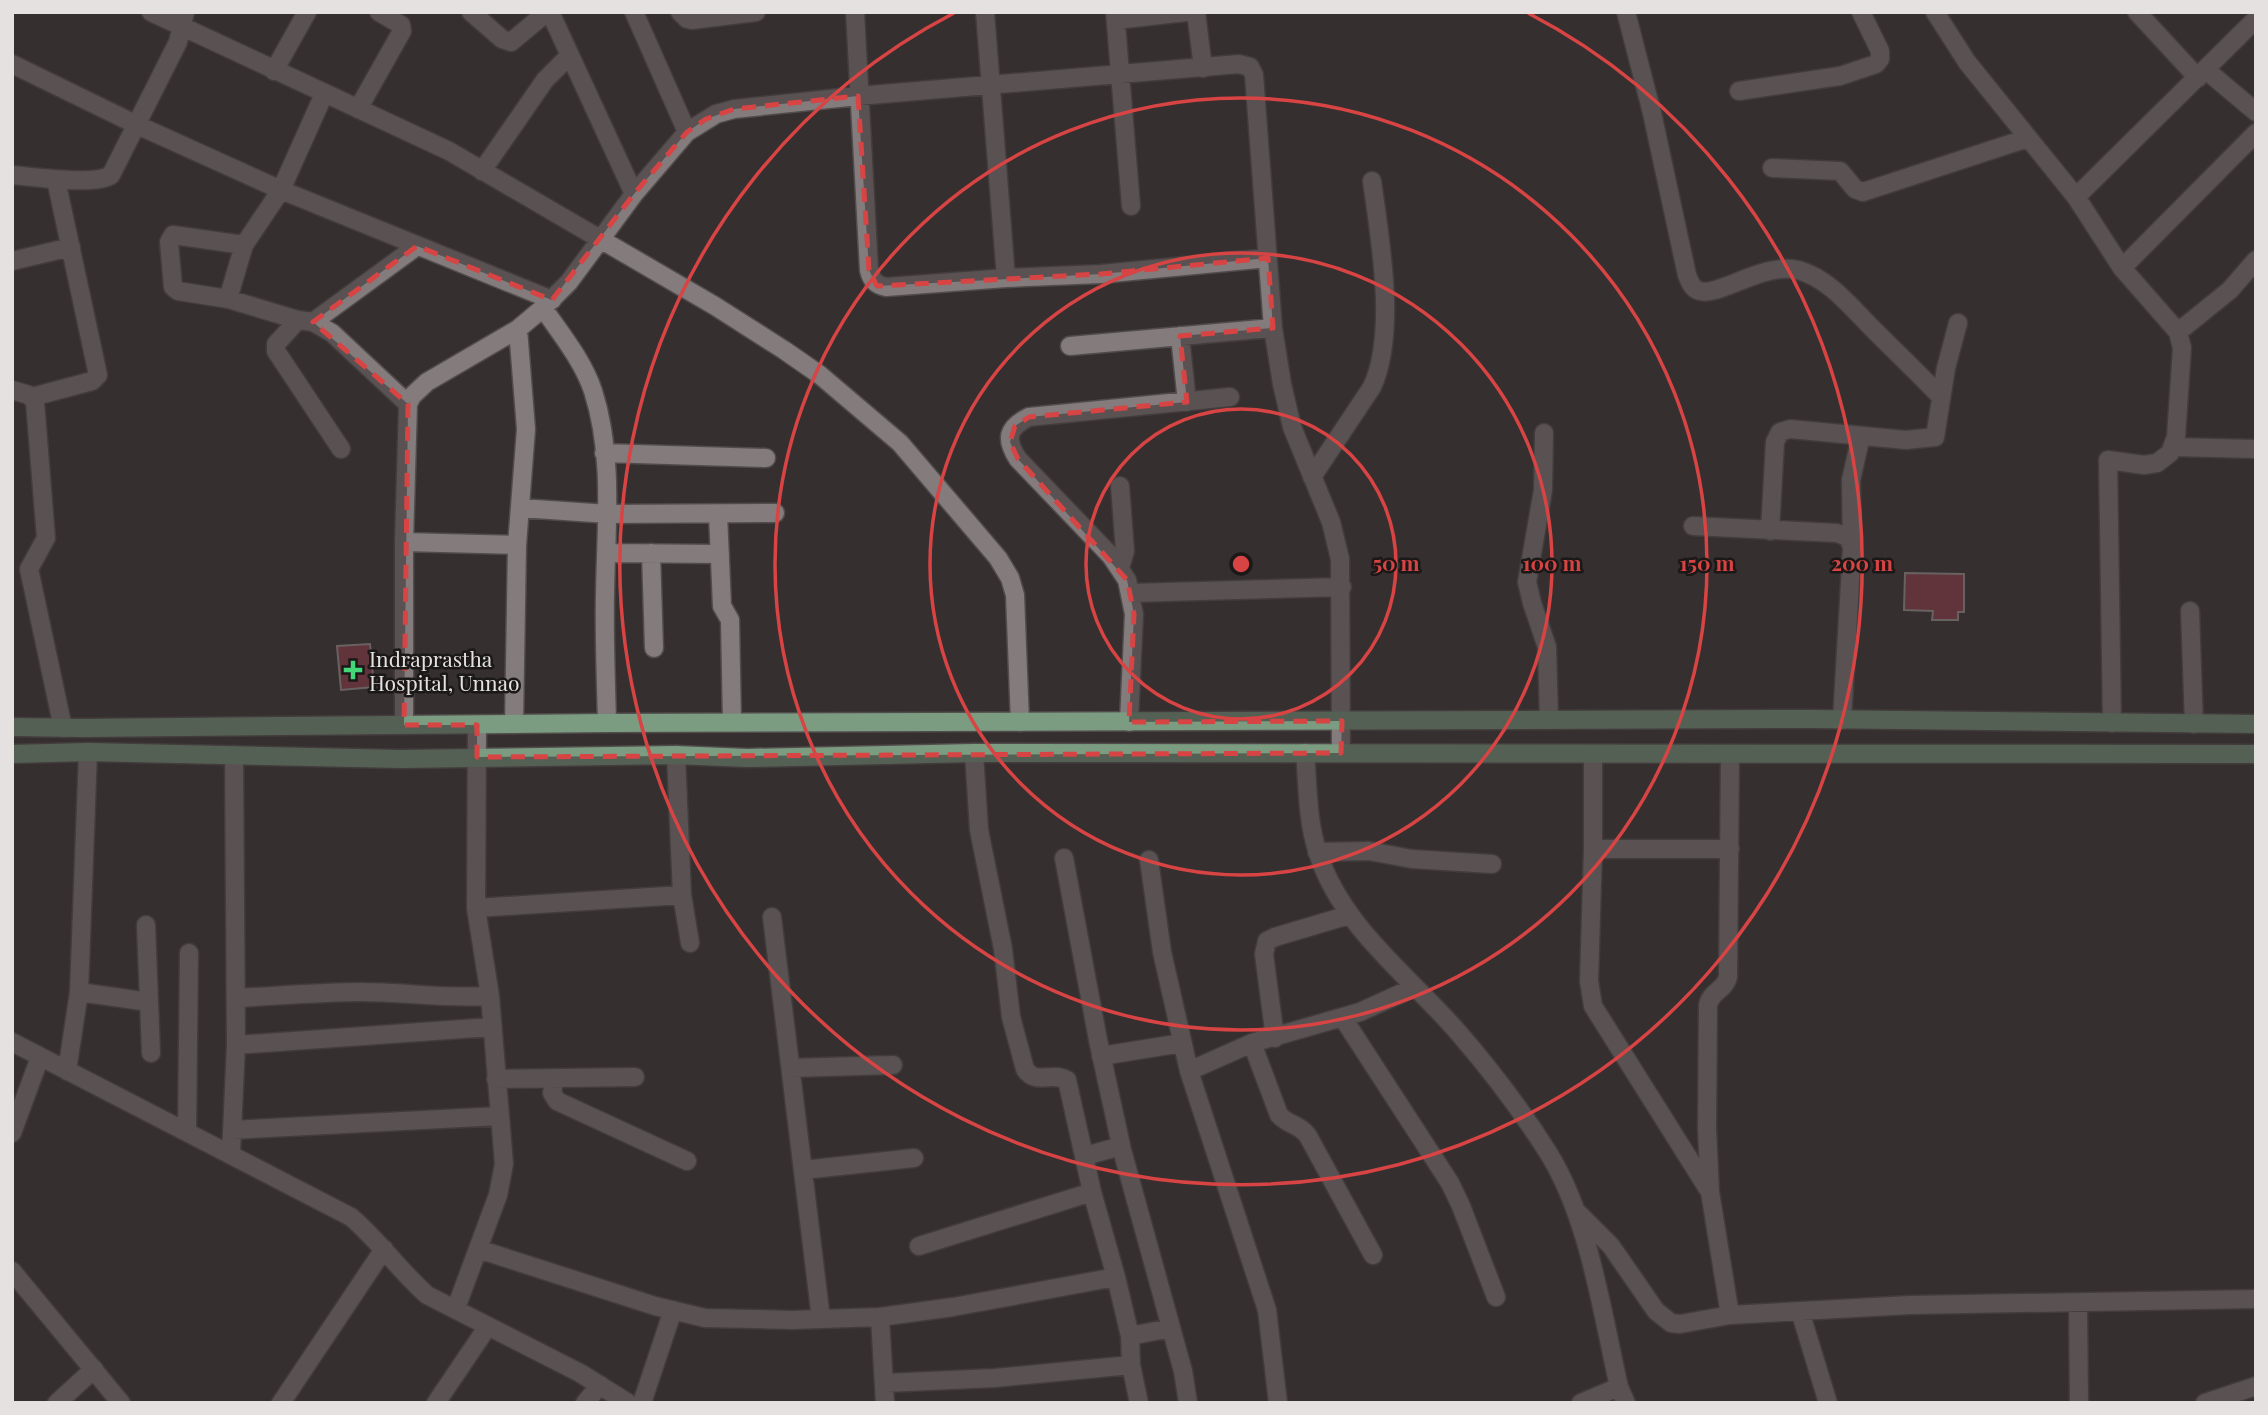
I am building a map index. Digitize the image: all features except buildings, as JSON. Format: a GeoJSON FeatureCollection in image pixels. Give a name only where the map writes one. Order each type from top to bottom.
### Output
{"type":"FeatureCollection","features":[{"type":"Feature","properties":{"kind":"main road"},"geometry":{"type":"LineString","coordinates":[[12,727],[1549,720],[2256,724]]}},
{"type":"Feature","properties":{"kind":"main road"},"geometry":{"type":"LineString","coordinates":[[2037,755],[2038,722]]}},
{"type":"Feature","properties":{"kind":"main road"},"geometry":{"type":"LineString","coordinates":[[12,754],[88,752],[400,759],[676,755],[747,758],[974,753],[2256,754]]}},
{"type":"Feature","properties":{"kind":"street"},"geometry":{"type":"LineString","coordinates":[[151,12],[183,20],[274,71],[449,151],[715,306],[820,375],[900,443],[962,512],[998,558],[1012,587],[1017,626],[1020,722]]}},
{"type":"Feature","properties":{"kind":"street"},"geometry":{"type":"LineString","coordinates":[[274,71],[307,12]]}},
{"type":"Feature","properties":{"kind":"street"},"geometry":{"type":"LineString","coordinates":[[358,109],[402,31],[401,25],[379,12]]}},
{"type":"Feature","properties":{"kind":"street"},"geometry":{"type":"LineString","coordinates":[[471,12],[508,42],[516,40],[542,14],[570,55],[634,194]]}},
{"type":"Feature","properties":{"kind":"street"},"geometry":{"type":"LineString","coordinates":[[634,12],[687,132]]}},
{"type":"Feature","properties":{"kind":"street"},"geometry":{"type":"LineString","coordinates":[[680,12],[692,20],[756,12]]}},
{"type":"Feature","properties":{"kind":"street"},"geometry":{"type":"LineString","coordinates":[[855,12],[869,270],[871,279],[876,284],[886,287],[1101,274],[1268,258]]}},
{"type":"Feature","properties":{"kind":"street"},"geometry":{"type":"LineString","coordinates":[[985,12],[1006,278]]}},
{"type":"Feature","properties":{"kind":"street"},"geometry":{"type":"LineString","coordinates":[[1131,206],[1116,16],[1186,12]]}},
{"type":"Feature","properties":{"kind":"street"},"geometry":{"type":"LineString","coordinates":[[1196,12],[1203,68]]}},
{"type":"Feature","properties":{"kind":"street"},"geometry":{"type":"LineString","coordinates":[[1626,12],[1652,113],[1687,275],[1692,286],[1700,292],[1710,291],[1778,269],[1794,269],[1807,273],[1832,288],[1941,397]]}},
{"type":"Feature","properties":{"kind":"street"},"geometry":{"type":"LineString","coordinates":[[1739,91],[1830,78],[1876,64],[1880,59],[1880,51],[1861,12]]}},
{"type":"Feature","properties":{"kind":"street"},"geometry":{"type":"LineString","coordinates":[[1935,12],[1968,62],[2076,197],[2122,268],[2178,332],[2182,348],[2173,447],[2165,458],[2157,463],[2144,465],[2108,460],[2112,723]]}},
{"type":"Feature","properties":{"kind":"street"},"geometry":{"type":"LineString","coordinates":[[2137,12],[2202,74],[2256,111]]}},
{"type":"Feature","properties":{"kind":"street"},"geometry":{"type":"LineString","coordinates":[[2076,197],[2256,19]]}},
{"type":"Feature","properties":{"kind":"street"},"geometry":{"type":"LineString","coordinates":[[12,175],[56,180],[100,180],[109,177],[178,42],[183,20]]}},
{"type":"Feature","properties":{"kind":"street"},"geometry":{"type":"LineString","coordinates":[[482,171],[545,80],[570,55]]}},
{"type":"Feature","properties":{"kind":"street"},"geometry":{"type":"LineString","coordinates":[[12,64],[135,124],[281,190],[548,304],[592,389],[604,453],[608,514],[605,592],[607,723]]}},
{"type":"Feature","properties":{"kind":"street"},"geometry":{"type":"LineString","coordinates":[[404,725],[404,542],[408,404],[412,396],[427,382],[517,329],[548,304],[601,240],[634,194],[687,132],[723,111],[858,96],[1239,64],[1250,67],[1253,71],[1273,328],[1292,428],[1331,522],[1336,542],[1342,587],[1341,753]]}},
{"type":"Feature","properties":{"kind":"street"},"geometry":{"type":"LineString","coordinates":[[228,299],[244,245],[281,190],[324,94]]}},
{"type":"Feature","properties":{"kind":"street"},"geometry":{"type":"LineString","coordinates":[[2122,268],[2256,133]]}},
{"type":"Feature","properties":{"kind":"street"},"geometry":{"type":"LineString","coordinates":[[1772,168],[1837,170],[1855,189],[1863,192],[2028,138]]}},
{"type":"Feature","properties":{"kind":"street"},"geometry":{"type":"LineString","coordinates":[[12,390],[32,397],[92,381],[97,375],[56,180]]}},
{"type":"Feature","properties":{"kind":"street"},"geometry":{"type":"LineString","coordinates":[[1312,477],[1378,374],[1385,309],[1384,267],[1372,181]]}},
{"type":"Feature","properties":{"kind":"street"},"geometry":{"type":"LineString","coordinates":[[244,245],[175,235],[169,240],[174,288],[228,299],[306,321],[332,333],[408,404]]}},
{"type":"Feature","properties":{"kind":"street"},"geometry":{"type":"LineString","coordinates":[[341,449],[276,352],[276,344],[417,246]]}},
{"type":"Feature","properties":{"kind":"street"},"geometry":{"type":"LineString","coordinates":[[12,261],[71,247]]}},
{"type":"Feature","properties":{"kind":"street"},"geometry":{"type":"LineString","coordinates":[[2178,332],[2230,290],[2256,260]]}},
{"type":"Feature","properties":{"kind":"street"},"geometry":{"type":"LineString","coordinates":[[1770,531],[1775,442],[1780,432],[1790,429],[1906,440],[1935,437],[1946,368],[1958,323]]}},
{"type":"Feature","properties":{"kind":"street"},"geometry":{"type":"LineString","coordinates":[[1070,346],[1273,328]]}},
{"type":"Feature","properties":{"kind":"street"},"geometry":{"type":"LineString","coordinates":[[514,724],[517,545],[526,429],[517,329]]}},
{"type":"Feature","properties":{"kind":"street"},"geometry":{"type":"LineString","coordinates":[[1180,336],[1187,402]]}},
{"type":"Feature","properties":{"kind":"street"},"geometry":{"type":"LineString","coordinates":[[32,397],[35,405],[46,538],[29,569],[63,728]]}},
{"type":"Feature","properties":{"kind":"street"},"geometry":{"type":"LineString","coordinates":[[1129,722],[1134,614],[1131,593],[1120,568],[1018,459],[1010,442],[1012,430],[1029,417],[1230,397]]}},
{"type":"Feature","properties":{"kind":"street"},"geometry":{"type":"LineString","coordinates":[[1544,433],[1543,490],[1527,582],[1547,647],[1549,720]]}},
{"type":"Feature","properties":{"kind":"street"},"geometry":{"type":"LineString","coordinates":[[1842,720],[1851,544],[1851,480],[1861,436]]}},
{"type":"Feature","properties":{"kind":"street"},"geometry":{"type":"LineString","coordinates":[[2173,447],[2256,449]]}},
{"type":"Feature","properties":{"kind":"street"},"geometry":{"type":"LineString","coordinates":[[604,453],[766,458]]}},
{"type":"Feature","properties":{"kind":"street"},"geometry":{"type":"LineString","coordinates":[[1120,486],[1125,551],[1120,568]]}},
{"type":"Feature","properties":{"kind":"street"},"geometry":{"type":"LineString","coordinates":[[521,508],[608,514],[775,513]]}},
{"type":"Feature","properties":{"kind":"street"},"geometry":{"type":"LineString","coordinates":[[718,514],[722,606],[730,620],[732,722]]}},
{"type":"Feature","properties":{"kind":"street"},"geometry":{"type":"LineString","coordinates":[[1693,526],[1837,533],[1847,537],[1851,544]]}},
{"type":"Feature","properties":{"kind":"street"},"geometry":{"type":"LineString","coordinates":[[404,542],[517,545]]}},
{"type":"Feature","properties":{"kind":"street"},"geometry":{"type":"LineString","coordinates":[[608,553],[720,554]]}},
{"type":"Feature","properties":{"kind":"street"},"geometry":{"type":"LineString","coordinates":[[651,553],[654,648]]}},
{"type":"Feature","properties":{"kind":"street"},"geometry":{"type":"LineString","coordinates":[[1131,593],[1342,587]]}},
{"type":"Feature","properties":{"kind":"street"},"geometry":{"type":"LineString","coordinates":[[2190,611],[2194,724]]}},
{"type":"Feature","properties":{"kind":"street"},"geometry":{"type":"LineString","coordinates":[[456,1308],[503,1179],[504,1164],[490,996],[476,908],[477,725]]}},
{"type":"Feature","properties":{"kind":"street"},"geometry":{"type":"LineString","coordinates":[[67,1071],[79,992],[88,752]]}},
{"type":"Feature","properties":{"kind":"street"},"geometry":{"type":"LineString","coordinates":[[974,753],[979,830],[1003,949],[1011,1017],[1029,1075],[1036,1078],[1061,1077],[1067,1080],[1092,1192],[1116,1277],[1129,1336],[1131,1365],[1139,1403]]}},
{"type":"Feature","properties":{"kind":"street"},"geometry":{"type":"LineString","coordinates":[[1305,753],[1311,826],[1317,852],[1349,915],[1457,1031],[1530,1126],[1550,1157],[1578,1213],[1623,1395],[1581,1403]]}},
{"type":"Feature","properties":{"kind":"street"},"geometry":{"type":"LineString","coordinates":[[1593,754],[1589,981],[1593,1006],[1710,1192]]}},
{"type":"Feature","properties":{"kind":"street"},"geometry":{"type":"LineString","coordinates":[[1730,754],[1728,981],[1711,996],[1708,1005],[1707,1129],[1710,1192],[1730,1315]]}},
{"type":"Feature","properties":{"kind":"street"},"geometry":{"type":"LineString","coordinates":[[230,1154],[236,1045],[234,755]]}},
{"type":"Feature","properties":{"kind":"street"},"geometry":{"type":"LineString","coordinates":[[676,755],[682,895],[690,943]]}},
{"type":"Feature","properties":{"kind":"street"},"geometry":{"type":"LineString","coordinates":[[1593,849],[1730,849]]}},
{"type":"Feature","properties":{"kind":"street"},"geometry":{"type":"LineString","coordinates":[[1317,852],[1369,851],[1412,859],[1492,864]]}},
{"type":"Feature","properties":{"kind":"street"},"geometry":{"type":"LineString","coordinates":[[1064,858],[1101,1056],[1121,1146],[1171,1328],[1188,1403]]}},
{"type":"Feature","properties":{"kind":"street"},"geometry":{"type":"LineString","coordinates":[[1149,860],[1162,952],[1189,1071],[1267,1310],[1278,1403]]}},
{"type":"Feature","properties":{"kind":"street"},"geometry":{"type":"LineString","coordinates":[[476,908],[682,895]]}},
{"type":"Feature","properties":{"kind":"street"},"geometry":{"type":"LineString","coordinates":[[1275,1038],[1264,954],[1267,942],[1275,937],[1349,915]]}},
{"type":"Feature","properties":{"kind":"street"},"geometry":{"type":"LineString","coordinates":[[772,917],[821,1319]]}},
{"type":"Feature","properties":{"kind":"street"},"geometry":{"type":"LineString","coordinates":[[146,925],[151,1054]]}},
{"type":"Feature","properties":{"kind":"street"},"geometry":{"type":"LineString","coordinates":[[187,1132],[190,953]]}},
{"type":"Feature","properties":{"kind":"street"},"geometry":{"type":"LineString","coordinates":[[1189,1071],[1252,1044],[1343,1018],[1415,986]]}},
{"type":"Feature","properties":{"kind":"street"},"geometry":{"type":"LineString","coordinates":[[79,992],[149,1002]]}},
{"type":"Feature","properties":{"kind":"street"},"geometry":{"type":"LineString","coordinates":[[236,998],[359,992],[421,993],[457,998],[490,996]]}},
{"type":"Feature","properties":{"kind":"street"},"geometry":{"type":"LineString","coordinates":[[1343,1018],[1450,1184],[1496,1297]]}},
{"type":"Feature","properties":{"kind":"street"},"geometry":{"type":"LineString","coordinates":[[236,1045],[491,1027]]}},
{"type":"Feature","properties":{"kind":"street"},"geometry":{"type":"LineString","coordinates":[[12,1042],[351,1217],[427,1295],[580,1373],[628,1403]]}},
{"type":"Feature","properties":{"kind":"street"},"geometry":{"type":"LineString","coordinates":[[1101,1056],[1182,1044]]}},
{"type":"Feature","properties":{"kind":"street"},"geometry":{"type":"LineString","coordinates":[[1252,1044],[1279,1115],[1305,1132],[1373,1255]]}},
{"type":"Feature","properties":{"kind":"street"},"geometry":{"type":"LineString","coordinates":[[12,1133],[40,1057]]}},
{"type":"Feature","properties":{"kind":"street"},"geometry":{"type":"LineString","coordinates":[[790,1068],[893,1065]]}},
{"type":"Feature","properties":{"kind":"street"},"geometry":{"type":"LineString","coordinates":[[496,1079],[635,1077]]}},
{"type":"Feature","properties":{"kind":"street"},"geometry":{"type":"LineString","coordinates":[[555,1078],[552,1093],[557,1101],[687,1161]]}},
{"type":"Feature","properties":{"kind":"street"},"geometry":{"type":"LineString","coordinates":[[232,1130],[499,1115]]}},
{"type":"Feature","properties":{"kind":"street"},"geometry":{"type":"LineString","coordinates":[[1084,1156],[1121,1146]]}},
{"type":"Feature","properties":{"kind":"street"},"geometry":{"type":"LineString","coordinates":[[803,1170],[914,1158]]}},
{"type":"Feature","properties":{"kind":"street"},"geometry":{"type":"LineString","coordinates":[[919,1246],[1092,1192]]}},
{"type":"Feature","properties":{"kind":"street"},"geometry":{"type":"LineString","coordinates":[[1578,1213],[1611,1247],[1663,1319],[1671,1323],[1680,1324],[1730,1315],[1910,1305],[2256,1299]]}},
{"type":"Feature","properties":{"kind":"street"},"geometry":{"type":"LineString","coordinates":[[281,1403],[384,1249]]}},
{"type":"Feature","properties":{"kind":"street"},"geometry":{"type":"LineString","coordinates":[[478,1249],[705,1318],[880,1317],[953,1307],[1116,1277]]}},
{"type":"Feature","properties":{"kind":"street"},"geometry":{"type":"LineString","coordinates":[[14,1277],[121,1403]]}},
{"type":"Feature","properties":{"kind":"street"},"geometry":{"type":"LineString","coordinates":[[2078,1303],[2079,1403]]}},
{"type":"Feature","properties":{"kind":"street"},"geometry":{"type":"LineString","coordinates":[[642,1403],[673,1310]]}},
{"type":"Feature","properties":{"kind":"street"},"geometry":{"type":"LineString","coordinates":[[1800,1311],[1828,1403]]}},
{"type":"Feature","properties":{"kind":"street"},"geometry":{"type":"LineString","coordinates":[[880,1317],[885,1403]]}},
{"type":"Feature","properties":{"kind":"street"},"geometry":{"type":"LineString","coordinates":[[436,1403],[488,1326]]}},
{"type":"Feature","properties":{"kind":"street"},"geometry":{"type":"LineString","coordinates":[[1129,1336],[1171,1328]]}},
{"type":"Feature","properties":{"kind":"street"},"geometry":{"type":"LineString","coordinates":[[885,1383],[995,1378],[1131,1365]]}},
{"type":"Feature","properties":{"kind":"street"},"geometry":{"type":"LineString","coordinates":[[57,1403],[93,1369]]}},
{"type":"Feature","properties":{"kind":"street"},"geometry":{"type":"LineString","coordinates":[[585,1403],[600,1385]]}},
{"type":"Feature","properties":{"kind":"street"},"geometry":{"type":"LineString","coordinates":[[2215,1401],[2256,1386]]}},
{"type":"Feature","properties":{"kind":"highlighted area"},"geometry":{"type":"Polygon","coordinates":[[[858,96],[869,270],[877,286],[1101,274],[1268,258],[1273,328],[1180,336],[1187,402],[1029,417],[1015,426],[1010,442],[1018,459],[1127,580],[1134,614],[1129,722],[1342,721],[1341,753],[477,757],[477,725],[404,725],[408,404],[313,322],[417,246],[552,300],[634,194],[687,132],[706,119],[734,109],[858,96]]]}},
{"type":"Feature","properties":{"kind":"place","name":"Indraprastha Hospital, Unnao"},"geometry":{"type":"Point","coordinates":[353,670]}}]}
